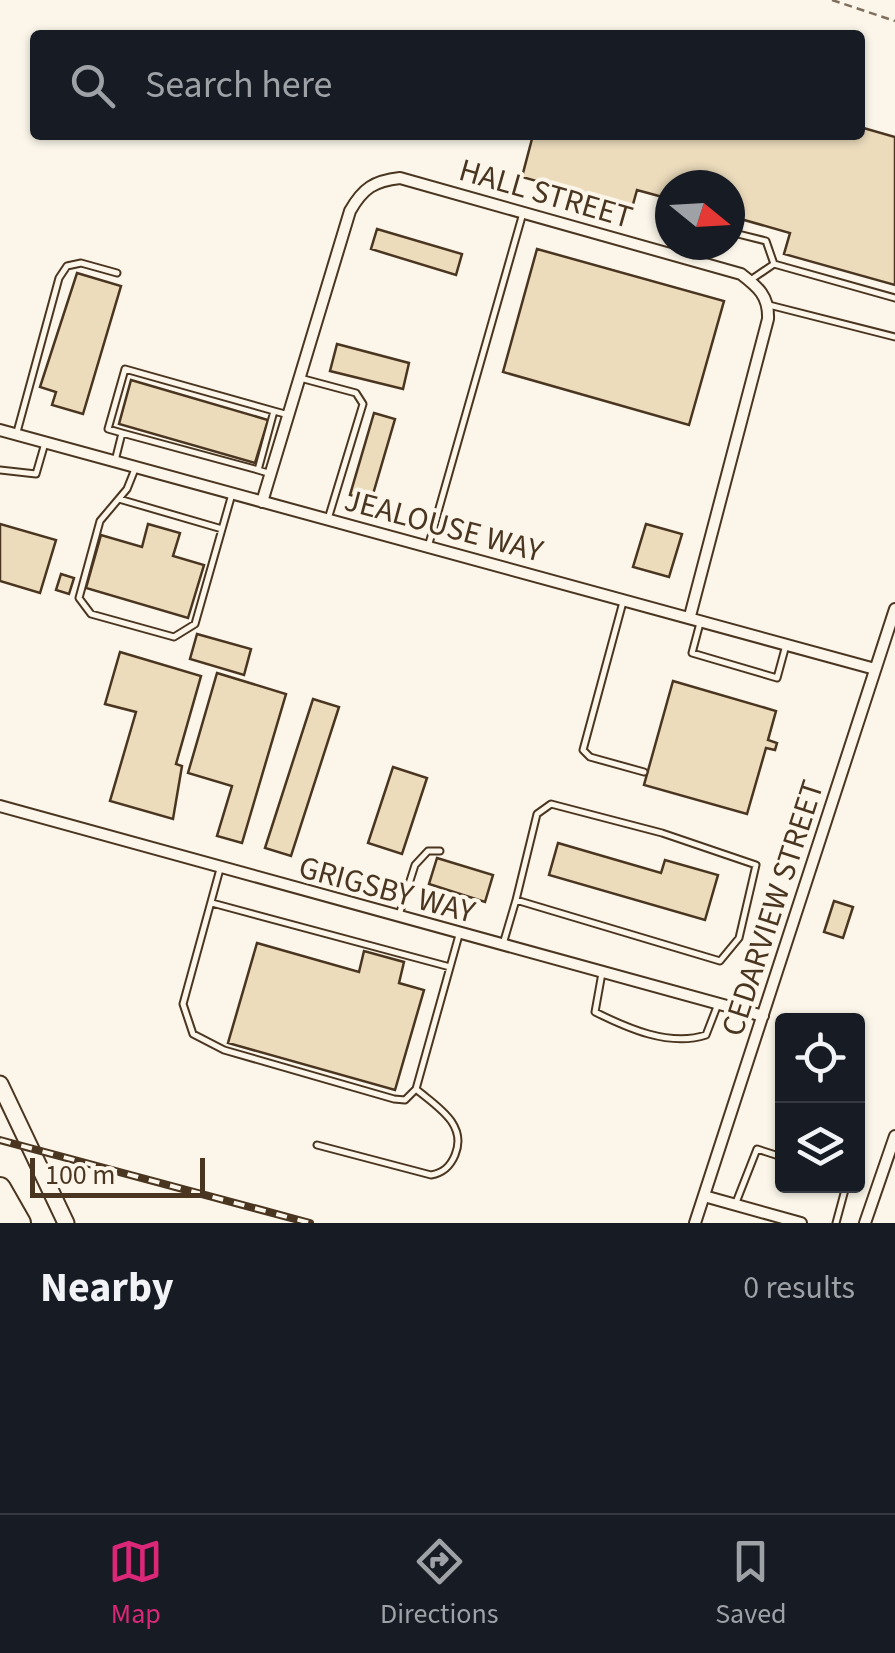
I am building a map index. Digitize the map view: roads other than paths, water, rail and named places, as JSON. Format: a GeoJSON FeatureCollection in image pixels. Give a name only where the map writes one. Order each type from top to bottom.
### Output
{"type":"FeatureCollection","features":[{"type":"Feature","properties":{"kind":"highway"},"geometry":{"type":"LineString","coordinates":[[0,1188],[20,1223]]}},
{"type":"Feature","properties":{"kind":"main road"},"geometry":{"type":"LineString","coordinates":[[0,1084],[66,1223]]}},
{"type":"Feature","properties":{"kind":"street","name":"HALL STREET"},"geometry":{"type":"LineString","coordinates":[[262,502],[350,211],[360,192],[377,181],[400,178],[655,251]]}},
{"type":"Feature","properties":{"kind":"street","name":"HALL STREET"},"geometry":{"type":"LineString","coordinates":[[686,260],[750,281]]}},
{"type":"Feature","properties":{"kind":"street"},"geometry":{"type":"LineString","coordinates":[[696,618],[768,305],[750,281]]}},
{"type":"Feature","properties":{"kind":"street","name":"JEALOUSE WAY"},"geometry":{"type":"LineString","coordinates":[[0,430],[875,670]]}},
{"type":"Feature","properties":{"kind":"street","name":"CEDARVIEW STREET"},"geometry":{"type":"LineString","coordinates":[[694,1223],[895,609]]}},
{"type":"Feature","properties":{"kind":"street","name":"GRIGSBY WAY"},"geometry":{"type":"LineString","coordinates":[[0,806],[763,1016]]}},
{"type":"Feature","properties":{"kind":"street"},"geometry":{"type":"LineString","coordinates":[[865,1223],[895,1136]]}},
{"type":"Feature","properties":{"kind":"street"},"geometry":{"type":"LineString","coordinates":[[704,1196],[800,1223]]}},
{"type":"Feature","properties":{"kind":"lane"},"geometry":{"type":"LineString","coordinates":[[428,546],[523,213]]}},
{"type":"Feature","properties":{"kind":"lane"},"geometry":{"type":"LineString","coordinates":[[745,236],[766,242],[774,264]]}},
{"type":"Feature","properties":{"kind":"lane"},"geometry":{"type":"LineString","coordinates":[[16,435],[59,278],[66,266],[81,263],[117,273]]}},
{"type":"Feature","properties":{"kind":"lane"},"geometry":{"type":"LineString","coordinates":[[750,281],[774,264]]}},
{"type":"Feature","properties":{"kind":"lane"},"geometry":{"type":"LineString","coordinates":[[774,264],[895,298]]}},
{"type":"Feature","properties":{"kind":"lane"},"geometry":{"type":"LineString","coordinates":[[768,305],[895,338]]}},
{"type":"Feature","properties":{"kind":"lane"},"geometry":{"type":"LineString","coordinates":[[271,474],[108,429],[125,369],[288,415]]}},
{"type":"Feature","properties":{"kind":"lane"},"geometry":{"type":"LineString","coordinates":[[300,378],[356,394],[363,404],[328,520]]}},
{"type":"Feature","properties":{"kind":"lane"},"geometry":{"type":"LineString","coordinates":[[258,470],[274,411]]}},
{"type":"Feature","properties":{"kind":"lane"},"geometry":{"type":"LineString","coordinates":[[115,461],[122,433]]}},
{"type":"Feature","properties":{"kind":"lane"},"geometry":{"type":"LineString","coordinates":[[0,470],[36,474],[46,443]]}},
{"type":"Feature","properties":{"kind":"lane"},"geometry":{"type":"LineString","coordinates":[[136,467],[120,499],[100,520],[80,586],[79,598],[91,614],[174,637],[191,630],[232,494]]}},
{"type":"Feature","properties":{"kind":"lane"},"geometry":{"type":"LineString","coordinates":[[120,499],[222,529]]}},
{"type":"Feature","properties":{"kind":"lane"},"geometry":{"type":"LineString","coordinates":[[624,599],[583,750],[590,758],[644,772]]}},
{"type":"Feature","properties":{"kind":"lane"},"geometry":{"type":"LineString","coordinates":[[696,618],[692,653],[777,678],[786,644]]}},
{"type":"Feature","properties":{"kind":"lane"},"geometry":{"type":"LineString","coordinates":[[502,946],[537,814],[551,804],[662,832],[756,866],[739,938],[720,961],[516,900]]}},
{"type":"Feature","properties":{"kind":"lane"},"geometry":{"type":"LineString","coordinates":[[398,918],[415,865],[428,851],[440,851]]}},
{"type":"Feature","properties":{"kind":"lane"},"geometry":{"type":"LineString","coordinates":[[220,869],[183,1004],[193,1034],[224,1050],[394,1099],[404,1100],[416,1089],[459,935]]}},
{"type":"Feature","properties":{"kind":"lane"},"geometry":{"type":"LineString","coordinates":[[211,903],[450,967]]}},
{"type":"Feature","properties":{"kind":"lane"},"geometry":{"type":"LineString","coordinates":[[602,973],[594,1012],[631,1030],[690,1040],[706,1036],[718,1004]]}},
{"type":"Feature","properties":{"kind":"lane"},"geometry":{"type":"LineString","coordinates":[[317,1145],[431,1176],[442,1173],[455,1156],[458,1132],[453,1121],[416,1089]]}},
{"type":"Feature","properties":{"kind":"lane"},"geometry":{"type":"LineString","coordinates":[[735,1205],[757,1149],[775,1155]]}},
{"type":"Feature","properties":{"kind":"lane"},"geometry":{"type":"LineString","coordinates":[[836,1223],[844,1193]]}},
{"type":"Feature","properties":{"kind":"railway"},"geometry":{"type":"LineString","coordinates":[[0,1140],[310,1223]]}}]}
